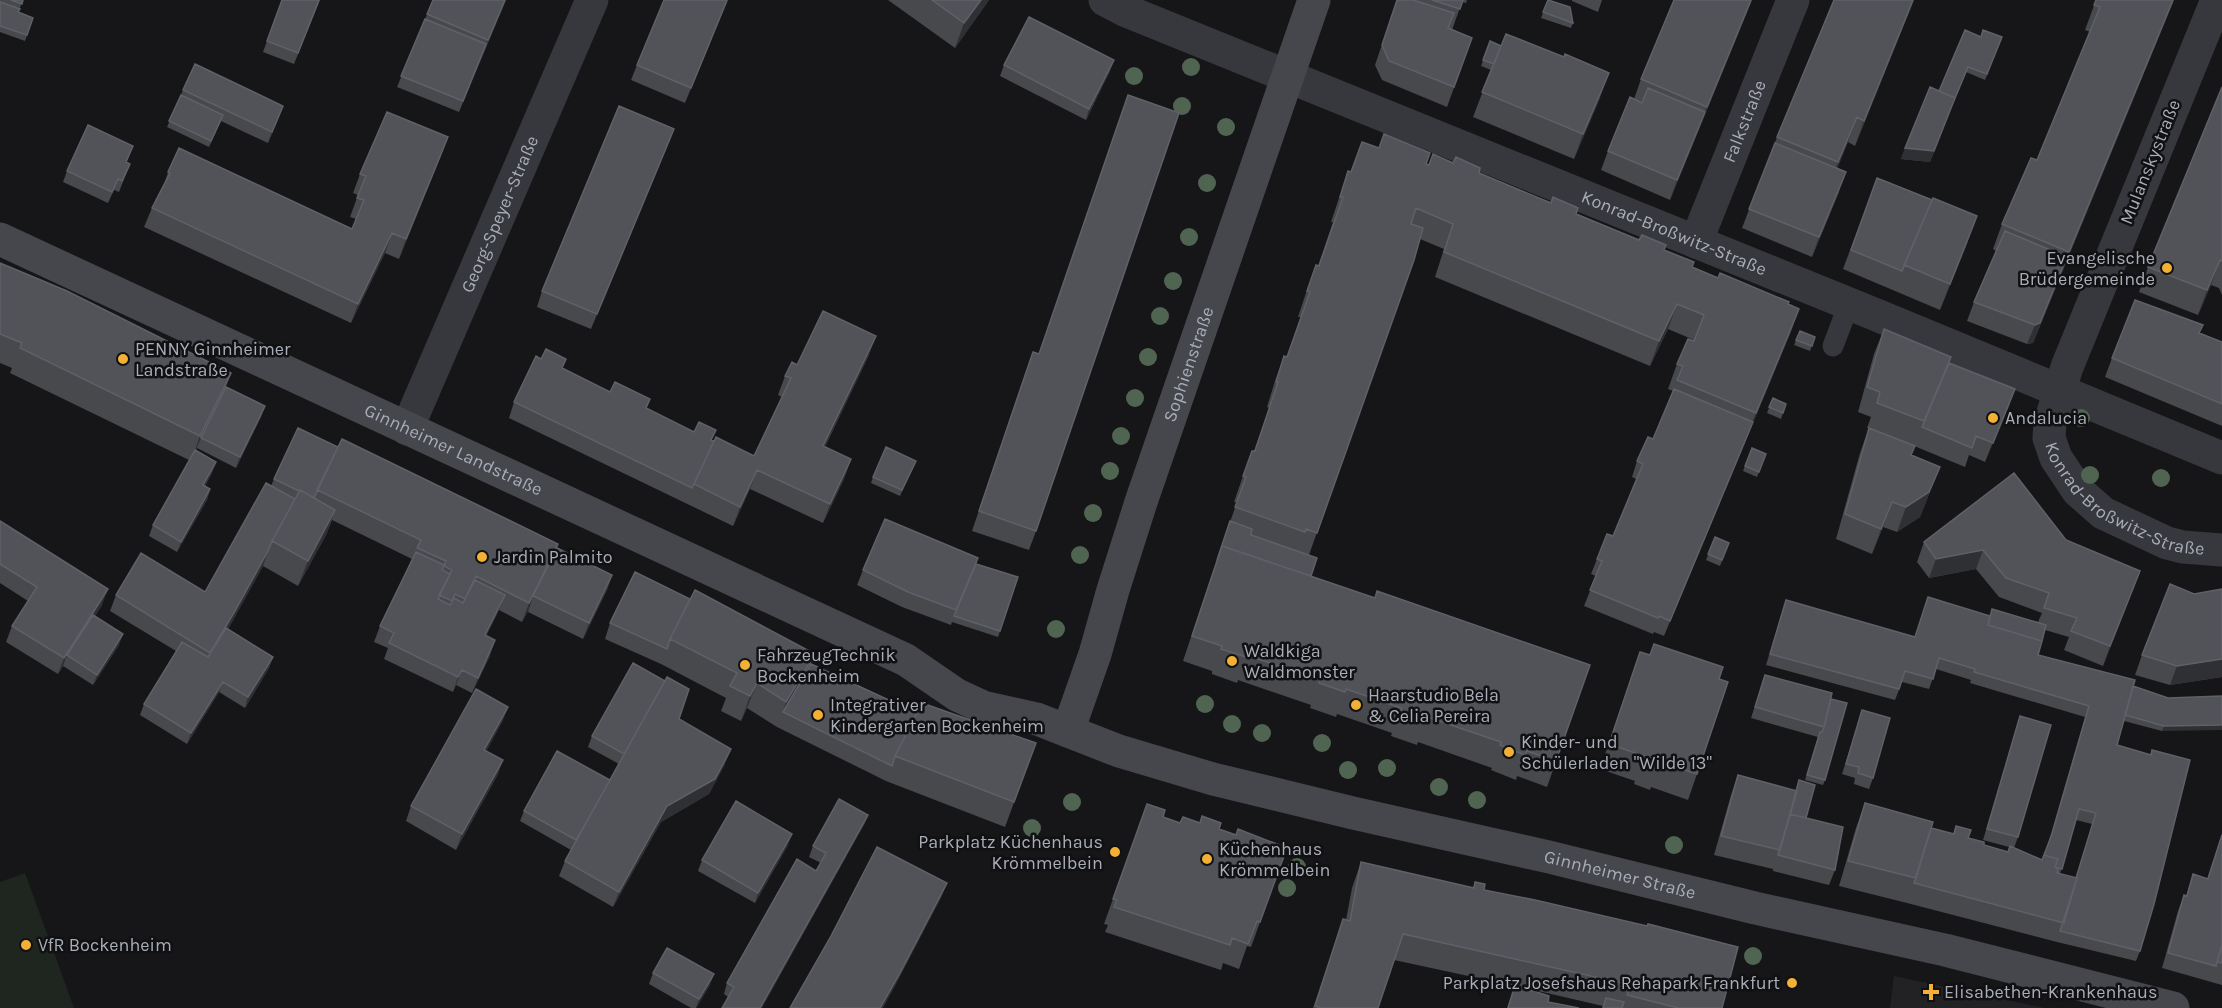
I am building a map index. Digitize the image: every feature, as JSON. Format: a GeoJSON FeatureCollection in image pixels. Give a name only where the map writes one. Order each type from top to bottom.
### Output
{"type":"FeatureCollection","features":[{"type":"Feature","properties":{"kind":"main road","name":"Sophienstraße"},"geometry":{"type":"LineString","coordinates":[[1068,731],[1095,654],[1141,502],[1314,0]]}},
{"type":"Feature","properties":{"kind":"main road","name":"Ginnheimer Landstraße"},"geometry":{"type":"LineString","coordinates":[[0,239],[906,660],[957,695],[983,707],[1032,728],[1068,731]]}},
{"type":"Feature","properties":{"kind":"main road","name":"Ginnheimer Straße"},"geometry":{"type":"LineString","coordinates":[[1068,731],[1119,751],[1246,788],[1527,851],[1755,908],[1945,950],[2174,1008]]}},
{"type":"Feature","properties":{"kind":"street","name":"Georg-Speyer-Straße"},"geometry":{"type":"LineString","coordinates":[[407,429],[592,0]]}},
{"type":"Feature","properties":{"kind":"street","name":"Konrad-Broßwitz-Straße"},"geometry":{"type":"LineString","coordinates":[[1105,0],[1124,10],[2222,458]]}},
{"type":"Feature","properties":{"kind":"street","name":"Falkstraße"},"geometry":{"type":"LineString","coordinates":[[1696,242],[1793,0]]}},
{"type":"Feature","properties":{"kind":"street","name":"Mulanskystraße"},"geometry":{"type":"LineString","coordinates":[[2059,392],[2067,367],[2217,0]]}},
{"type":"Feature","properties":{"kind":"street","name":"Konrad-Broßwitz-Straße"},"geometry":{"type":"LineString","coordinates":[[2059,392],[2050,422],[2051,449],[2078,491],[2091,505],[2116,520],[2167,543],[2183,548],[2222,550]]}},
{"type":"Feature","properties":{"kind":"lane"},"geometry":{"type":"LineString","coordinates":[[1833,346],[1848,304]]}},
{"type":"Feature","properties":{"kind":"shaded area","name":"VfR Bockenheim"},"geometry":{"type":"Polygon","coordinates":[[[25,873],[74,1008],[0,1008],[0,882],[25,873]]]}},
{"type":"Feature","properties":{"kind":"shaded area","name":"Elisabethen-Krankenhaus"},"geometry":{"type":"Polygon","coordinates":[[[1894,976],[2045,1008],[1890,1008],[1894,976]]]}},
{"type":"Feature","properties":{"kind":"building"},"geometry":{"type":"Polygon","coordinates":[[[11,0],[23,0],[22,4],[11,0]]]}},
{"type":"Feature","properties":{"kind":"building"},"geometry":{"type":"Polygon","coordinates":[[[282,0],[319,0],[298,53],[267,41],[282,0]]]}},
{"type":"Feature","properties":{"kind":"building"},"geometry":{"type":"Polygon","coordinates":[[[433,0],[505,0],[488,40],[427,14],[433,0]]]}},
{"type":"Feature","properties":{"kind":"building"},"geometry":{"type":"Polygon","coordinates":[[[664,0],[727,0],[691,88],[637,65],[664,0]]]}},
{"type":"Feature","properties":{"kind":"building"},"geometry":{"type":"Polygon","coordinates":[[[932,0],[981,0],[964,23],[932,0]]]}},
{"type":"Feature","properties":{"kind":"building"},"geometry":{"type":"Polygon","coordinates":[[[1397,0],[1413,0],[1454,13],[1448,28],[1472,38],[1454,87],[1389,61],[1382,45],[1397,0]]]}},
{"type":"Feature","properties":{"kind":"building"},"geometry":{"type":"Polygon","coordinates":[[[1432,0],[1463,0],[1460,9],[1432,0]]]}},
{"type":"Feature","properties":{"kind":"building"},"geometry":{"type":"Polygon","coordinates":[[[1548,0],[1570,7],[1573,23],[1543,12],[1548,0]]]}},
{"type":"Feature","properties":{"kind":"building"},"geometry":{"type":"Polygon","coordinates":[[[1674,0],[1751,0],[1707,107],[1641,79],[1674,0]]]}},
{"type":"Feature","properties":{"kind":"building"},"geometry":{"type":"Polygon","coordinates":[[[1834,0],[1913,0],[1864,121],[1857,117],[1838,162],[1777,137],[1834,0]]]}},
{"type":"Feature","properties":{"kind":"building"},"geometry":{"type":"Polygon","coordinates":[[[2096,0],[2173,0],[2069,252],[2002,224],[2031,158],[2037,160],[2100,7],[2094,5],[2096,0]]]}},
{"type":"Feature","properties":{"kind":"building"},"geometry":{"type":"Polygon","coordinates":[[[0,2],[20,9],[18,12],[33,18],[27,35],[0,26],[0,2]]]}},
{"type":"Feature","properties":{"kind":"building"},"geometry":{"type":"Polygon","coordinates":[[[1029,17],[1114,60],[1089,109],[1004,65],[1029,17]]]}},
{"type":"Feature","properties":{"kind":"building"},"geometry":{"type":"Polygon","coordinates":[[[425,19],[486,44],[463,101],[401,76],[425,19]]]}},
{"type":"Feature","properties":{"kind":"building"},"geometry":{"type":"Polygon","coordinates":[[[1965,30],[1981,37],[1983,30],[2002,37],[1987,74],[1968,67],[1953,103],[1955,98],[1939,91],[1965,30]]]}},
{"type":"Feature","properties":{"kind":"building"},"geometry":{"type":"Polygon","coordinates":[[[1506,34],[1564,57],[1565,54],[1609,73],[1583,134],[1482,92],[1506,34]]]}},
{"type":"Feature","properties":{"kind":"building"},"geometry":{"type":"Polygon","coordinates":[[[1490,41],[1501,46],[1494,64],[1483,60],[1490,41]]]}},
{"type":"Feature","properties":{"kind":"building"},"geometry":{"type":"Polygon","coordinates":[[[195,64],[283,106],[272,132],[183,90],[195,64]]]}},
{"type":"Feature","properties":{"kind":"building"},"geometry":{"type":"Polygon","coordinates":[[[1930,87],[1955,98],[1934,151],[1905,148],[1930,87]]]}},
{"type":"Feature","properties":{"kind":"building"},"geometry":{"type":"Polygon","coordinates":[[[2222,87],[2222,261],[2220,260],[2207,290],[2148,267],[2222,87]]]}},
{"type":"Feature","properties":{"kind":"building"},"geometry":{"type":"Polygon","coordinates":[[[1648,88],[1705,112],[1677,180],[1608,151],[1630,97],[1642,103],[1648,88]]]}},
{"type":"Feature","properties":{"kind":"building"},"geometry":{"type":"Polygon","coordinates":[[[181,95],[223,115],[211,141],[169,121],[181,95]]]}},
{"type":"Feature","properties":{"kind":"building"},"geometry":{"type":"Polygon","coordinates":[[[1128,95],[1179,113],[1036,531],[979,511],[1033,352],[1039,354],[1128,95]]]}},
{"type":"Feature","properties":{"kind":"building"},"geometry":{"type":"Polygon","coordinates":[[[619,106],[674,129],[597,314],[542,291],[619,106]]]}},
{"type":"Feature","properties":{"kind":"building"},"geometry":{"type":"Polygon","coordinates":[[[387,112],[448,137],[406,239],[392,233],[358,304],[152,208],[170,173],[168,172],[179,148],[352,229],[364,200],[357,198],[366,176],[360,174],[387,112]]]}},
{"type":"Feature","properties":{"kind":"building"},"geometry":{"type":"Polygon","coordinates":[[[88,125],[133,146],[126,162],[130,164],[122,181],[118,179],[112,192],[67,171],[88,125]]]}},
{"type":"Feature","properties":{"kind":"building"},"geometry":{"type":"Polygon","coordinates":[[[1384,134],[1430,153],[1426,164],[1429,165],[1433,154],[1453,163],[1456,157],[1480,168],[1479,173],[1551,203],[1553,197],[1578,208],[1576,214],[1639,240],[1642,235],[1666,245],[1664,250],[1694,262],[1692,267],[1718,278],[1720,273],[1789,302],[1788,304],[1799,309],[1756,413],[1677,380],[1683,366],[1677,364],[1688,339],[1694,341],[1704,315],[1677,304],[1659,341],[1444,252],[1453,224],[1416,208],[1411,224],[1423,228],[1414,260],[1317,533],[1306,529],[1305,532],[1235,507],[1246,477],[1243,476],[1252,451],[1255,451],[1278,382],[1276,382],[1284,356],[1287,357],[1310,292],[1307,291],[1316,265],[1319,266],[1343,197],[1340,197],[1348,171],[1351,172],[1362,142],[1379,148],[1384,134]]]}},
{"type":"Feature","properties":{"kind":"building"},"geometry":{"type":"Polygon","coordinates":[[[1775,143],[1846,172],[1819,237],[1749,209],[1775,143]]]}},
{"type":"Feature","properties":{"kind":"building"},"geometry":{"type":"Polygon","coordinates":[[[1877,178],[1932,200],[1902,271],[1851,250],[1877,178]]]}},
{"type":"Feature","properties":{"kind":"building"},"geometry":{"type":"Polygon","coordinates":[[[1933,198],[1977,216],[1950,284],[1904,265],[1933,198]]]}},
{"type":"Feature","properties":{"kind":"building"},"geometry":{"type":"Polygon","coordinates":[[[2005,231],[2067,257],[2040,323],[2035,325],[1974,302],[2005,231]]]}},
{"type":"Feature","properties":{"kind":"building"},"geometry":{"type":"Polygon","coordinates":[[[0,263],[67,291],[231,373],[200,436],[20,348],[22,343],[0,334],[0,263]]]}},
{"type":"Feature","properties":{"kind":"building"},"geometry":{"type":"Polygon","coordinates":[[[2135,300],[2203,325],[2199,333],[2222,342],[2222,404],[2112,358],[2135,300]]]}},
{"type":"Feature","properties":{"kind":"building"},"geometry":{"type":"Polygon","coordinates":[[[823,311],[876,336],[823,446],[851,459],[830,504],[757,470],[740,507],[694,484],[716,437],[754,456],[791,378],[785,376],[792,362],[797,365],[823,311]]]}},
{"type":"Feature","properties":{"kind":"building"},"geometry":{"type":"Polygon","coordinates":[[[1884,329],[1951,357],[1924,421],[1877,403],[1880,392],[1867,387],[1884,329]]]}},
{"type":"Feature","properties":{"kind":"building"},"geometry":{"type":"Polygon","coordinates":[[[1800,331],[1815,337],[1812,346],[1796,340],[1800,331]]]}},
{"type":"Feature","properties":{"kind":"building"},"geometry":{"type":"Polygon","coordinates":[[[546,349],[566,359],[562,368],[610,392],[615,382],[650,399],[646,408],[694,432],[699,422],[716,430],[711,440],[714,441],[692,488],[514,402],[536,356],[541,359],[546,349]]]}},
{"type":"Feature","properties":{"kind":"building"},"geometry":{"type":"Polygon","coordinates":[[[1949,363],[2015,389],[1993,443],[1976,436],[1972,448],[1922,427],[1949,363]]]}},
{"type":"Feature","properties":{"kind":"building"},"geometry":{"type":"Polygon","coordinates":[[[226,387],[265,406],[240,457],[201,438],[226,387]]]}},
{"type":"Feature","properties":{"kind":"building"},"geometry":{"type":"Polygon","coordinates":[[[1674,389],[1753,422],[1670,621],[1590,590],[1602,561],[1597,559],[1607,534],[1613,536],[1643,464],[1637,461],[1648,437],[1653,439],[1674,389]]]}},
{"type":"Feature","properties":{"kind":"building"},"geometry":{"type":"Polygon","coordinates":[[[1773,398],[1786,404],[1783,413],[1769,407],[1773,398]]]}},
{"type":"Feature","properties":{"kind":"building"},"geometry":{"type":"Polygon","coordinates":[[[298,428],[338,447],[314,498],[274,479],[298,428]]]}},
{"type":"Feature","properties":{"kind":"building"},"geometry":{"type":"Polygon","coordinates":[[[1869,428],[1915,446],[1911,455],[1940,467],[1929,492],[1906,507],[1892,502],[1881,529],[1845,514],[1869,428]]]}},
{"type":"Feature","properties":{"kind":"building"},"geometry":{"type":"Polygon","coordinates":[[[342,439],[558,544],[529,603],[476,576],[465,599],[455,594],[452,601],[439,595],[452,570],[444,566],[446,561],[417,548],[421,540],[317,490],[342,439]]]}},
{"type":"Feature","properties":{"kind":"building"},"geometry":{"type":"Polygon","coordinates":[[[886,447],[916,461],[902,490],[873,477],[886,447]]]}},
{"type":"Feature","properties":{"kind":"building"},"geometry":{"type":"Polygon","coordinates":[[[1752,448],[1766,454],[1759,472],[1745,466],[1752,448]]]}},
{"type":"Feature","properties":{"kind":"building"},"geometry":{"type":"Polygon","coordinates":[[[195,450],[216,462],[203,485],[210,489],[181,542],[153,525],[195,450]]]}},
{"type":"Feature","properties":{"kind":"building"},"geometry":{"type":"Polygon","coordinates":[[[2014,473],[2066,540],[2140,571],[2110,646],[2071,631],[2077,618],[2044,608],[2049,593],[2006,578],[1983,550],[1936,559],[1924,542],[2014,473]]]}},
{"type":"Feature","properties":{"kind":"building"},"geometry":{"type":"Polygon","coordinates":[[[266,483],[295,499],[210,653],[116,595],[141,553],[205,592],[266,483]]]}},
{"type":"Feature","properties":{"kind":"building"},"geometry":{"type":"Polygon","coordinates":[[[300,490],[335,510],[308,561],[272,541],[300,490]]]}},
{"type":"Feature","properties":{"kind":"building"},"geometry":{"type":"Polygon","coordinates":[[[885,519],[978,558],[956,610],[908,592],[863,570],[885,519]]]}},
{"type":"Feature","properties":{"kind":"building"},"geometry":{"type":"Polygon","coordinates":[[[0,521],[108,589],[64,658],[12,626],[37,587],[0,564],[0,521]]]}},
{"type":"Feature","properties":{"kind":"building"},"geometry":{"type":"Polygon","coordinates":[[[1230,521],[1252,529],[1251,535],[1317,558],[1311,576],[1222,546],[1217,560],[1230,521]]]}},
{"type":"Feature","properties":{"kind":"building"},"geometry":{"type":"Polygon","coordinates":[[[1715,537],[1729,543],[1722,560],[1708,554],[1715,537]]]}},
{"type":"Feature","properties":{"kind":"building"},"geometry":{"type":"Polygon","coordinates":[[[1222,546],[1375,598],[1377,591],[1590,665],[1556,761],[1527,751],[1525,755],[1500,745],[1501,742],[1427,717],[1426,720],[1401,711],[1401,708],[1346,689],[1345,692],[1319,683],[1320,680],[1221,649],[1222,646],[1192,636],[1222,546]]]}},
{"type":"Feature","properties":{"kind":"building"},"geometry":{"type":"Polygon","coordinates":[[[557,548],[612,575],[589,623],[533,596],[557,548]]]}},
{"type":"Feature","properties":{"kind":"building"},"geometry":{"type":"Polygon","coordinates":[[[416,552],[444,565],[442,570],[450,574],[438,599],[450,605],[454,598],[463,603],[475,580],[505,595],[485,635],[495,640],[478,678],[462,670],[458,677],[389,643],[394,633],[380,626],[416,552]]]}},
{"type":"Feature","properties":{"kind":"building"},"geometry":{"type":"Polygon","coordinates":[[[976,564],[1018,577],[1000,631],[954,616],[976,564]]]}},
{"type":"Feature","properties":{"kind":"building"},"geometry":{"type":"Polygon","coordinates":[[[635,572],[690,599],[667,649],[610,623],[635,572]]]}},
{"type":"Feature","properties":{"kind":"building"},"geometry":{"type":"Polygon","coordinates":[[[2170,584],[2194,594],[2222,589],[2222,659],[2177,666],[2142,655],[2170,584]]]}},
{"type":"Feature","properties":{"kind":"building"},"geometry":{"type":"Polygon","coordinates":[[[695,590],[815,654],[786,702],[757,683],[750,696],[730,686],[737,673],[670,639],[695,590]]]}},
{"type":"Feature","properties":{"kind":"building"},"geometry":{"type":"Polygon","coordinates":[[[1928,597],[1990,616],[1988,625],[2042,641],[2038,655],[2135,680],[2117,745],[2151,755],[2152,750],[2190,760],[2140,951],[2060,931],[2096,813],[2079,809],[2062,869],[2055,867],[2058,859],[2044,855],[2089,706],[1974,672],[1975,669],[1939,658],[1933,679],[1905,671],[1899,689],[1770,654],[1786,600],[1915,637],[1928,597]]]}},
{"type":"Feature","properties":{"kind":"building"},"geometry":{"type":"Polygon","coordinates":[[[1992,609],[2046,625],[2042,641],[1988,625],[1992,609]]]}},
{"type":"Feature","properties":{"kind":"building"},"geometry":{"type":"Polygon","coordinates":[[[93,615],[123,634],[97,675],[67,655],[93,615]]]}},
{"type":"Feature","properties":{"kind":"building"},"geometry":{"type":"Polygon","coordinates":[[[226,628],[273,657],[248,697],[223,682],[191,733],[144,704],[182,642],[208,657],[226,628]]]}},
{"type":"Feature","properties":{"kind":"building"},"geometry":{"type":"Polygon","coordinates":[[[1654,644],[1723,667],[1719,679],[1728,682],[1697,774],[1660,762],[1659,765],[1643,759],[1644,756],[1609,744],[1640,652],[1650,655],[1654,644]]]}},
{"type":"Feature","properties":{"kind":"building"},"geometry":{"type":"Polygon","coordinates":[[[633,663],[665,681],[624,754],[592,736],[633,663]]]}},
{"type":"Feature","properties":{"kind":"building"},"geometry":{"type":"Polygon","coordinates":[[[811,664],[917,713],[892,766],[783,712],[811,664]]]}},
{"type":"Feature","properties":{"kind":"building"},"geometry":{"type":"Polygon","coordinates":[[[1765,675],[1832,693],[1824,727],[1755,707],[1765,675]]]}},
{"type":"Feature","properties":{"kind":"building"},"geometry":{"type":"Polygon","coordinates":[[[667,677],[689,689],[679,719],[731,749],[715,779],[667,806],[619,892],[565,861],[667,677]]]}},
{"type":"Feature","properties":{"kind":"building"},"geometry":{"type":"Polygon","coordinates":[[[2133,686],[2168,698],[2222,696],[2222,725],[2164,726],[2125,715],[2133,686]]]}},
{"type":"Feature","properties":{"kind":"building"},"geometry":{"type":"Polygon","coordinates":[[[476,689],[508,707],[484,750],[503,760],[462,834],[411,806],[476,689]]]}},
{"type":"Feature","properties":{"kind":"building"},"geometry":{"type":"Polygon","coordinates":[[[1831,699],[1847,703],[1825,780],[1807,775],[1831,699]]]}},
{"type":"Feature","properties":{"kind":"building"},"geometry":{"type":"Polygon","coordinates":[[[922,703],[1036,743],[1014,802],[895,756],[922,703]]]}},
{"type":"Feature","properties":{"kind":"building"},"geometry":{"type":"Polygon","coordinates":[[[1862,710],[1890,718],[1873,778],[1858,773],[1859,767],[1846,764],[1862,710]]]}},
{"type":"Feature","properties":{"kind":"building"},"geometry":{"type":"Polygon","coordinates":[[[2020,716],[2051,725],[2018,837],[1987,829],[2020,716]]]}},
{"type":"Feature","properties":{"kind":"building"},"geometry":{"type":"Polygon","coordinates":[[[557,751],[610,780],[576,840],[524,811],[557,751]]]}},
{"type":"Feature","properties":{"kind":"building"},"geometry":{"type":"Polygon","coordinates":[[[1738,775],[1797,791],[1780,850],[1721,836],[1738,775]]]}},
{"type":"Feature","properties":{"kind":"building"},"geometry":{"type":"Polygon","coordinates":[[[1799,780],[1815,785],[1806,818],[1790,814],[1799,780]]]}},
{"type":"Feature","properties":{"kind":"building"},"geometry":{"type":"Polygon","coordinates":[[[839,799],[868,815],[760,1008],[722,1008],[734,987],[727,983],[797,859],[816,871],[826,853],[813,846],[839,799]]]}},
{"type":"Feature","properties":{"kind":"building"},"geometry":{"type":"Polygon","coordinates":[[[736,801],[792,834],[758,893],[702,860],[736,801]]]}},
{"type":"Feature","properties":{"kind":"building"},"geometry":{"type":"Polygon","coordinates":[[[1865,803],[1933,822],[1916,878],[1848,861],[1865,803]]]}},
{"type":"Feature","properties":{"kind":"building"},"geometry":{"type":"Polygon","coordinates":[[[1147,804],[1165,810],[1163,817],[1180,823],[1183,817],[1200,823],[1202,816],[1221,823],[1219,829],[1236,835],[1238,829],[1287,848],[1260,922],[1257,921],[1248,944],[1232,938],[1230,945],[1114,907],[1117,900],[1113,899],[1147,804]]]}},
{"type":"Feature","properties":{"kind":"building"},"geometry":{"type":"Polygon","coordinates":[[[1790,814],[1843,827],[1835,870],[1778,855],[1790,814]]]}},
{"type":"Feature","properties":{"kind":"building"},"geometry":{"type":"Polygon","coordinates":[[[1956,826],[1971,830],[1968,838],[1984,842],[1984,845],[2008,852],[2010,846],[2042,860],[2044,855],[2058,859],[2055,867],[2058,869],[2057,873],[2077,878],[2064,923],[1914,883],[1931,828],[1954,834],[1956,826]]]}},
{"type":"Feature","properties":{"kind":"building"},"geometry":{"type":"Polygon","coordinates":[[[2222,835],[2222,944],[2216,966],[2168,953],[2184,895],[2187,896],[2193,874],[2208,879],[2222,835]]]}},
{"type":"Feature","properties":{"kind":"building"},"geometry":{"type":"Polygon","coordinates":[[[877,847],[947,883],[900,973],[880,1008],[790,1008],[831,936],[877,847]]]}},
{"type":"Feature","properties":{"kind":"building"},"geometry":{"type":"Polygon","coordinates":[[[1361,862],[1474,888],[1475,882],[1485,884],[1484,890],[1647,926],[1648,924],[1738,947],[1722,1008],[1678,1008],[1627,995],[1631,985],[1403,934],[1378,1008],[1315,1006],[1343,919],[1350,921],[1361,862]]]}},
{"type":"Feature","properties":{"kind":"building"},"geometry":{"type":"Polygon","coordinates":[[[2222,945],[2222,963],[2217,962],[2222,945]]]}},
{"type":"Feature","properties":{"kind":"building"},"geometry":{"type":"Polygon","coordinates":[[[667,948],[714,974],[699,999],[653,973],[667,948]]]}},
{"type":"Feature","properties":{"kind":"building"},"geometry":{"type":"Polygon","coordinates":[[[1515,985],[1549,996],[1548,1002],[1579,1008],[1508,1008],[1515,985]]]}},
{"type":"Feature","properties":{"kind":"building"},"geometry":{"type":"Polygon","coordinates":[[[1606,998],[1624,1002],[1622,1008],[1603,1008],[1606,998]]]}},
{"type":"Feature","properties":{"kind":"place","name":"Evangelische Brüdergemeinde"},"geometry":{"type":"Point","coordinates":[2167,268]}},
{"type":"Feature","properties":{"kind":"place","name":"PENNY Ginnheimer Landstraße"},"geometry":{"type":"Point","coordinates":[123,359]}},
{"type":"Feature","properties":{"kind":"place","name":"Andalucia"},"geometry":{"type":"Point","coordinates":[1993,418]}},
{"type":"Feature","properties":{"kind":"place","name":"Jardin Palmito"},"geometry":{"type":"Point","coordinates":[482,557]}},
{"type":"Feature","properties":{"kind":"place","name":"Waldkiga Waldmonster"},"geometry":{"type":"Point","coordinates":[1232,661]}},
{"type":"Feature","properties":{"kind":"place","name":"FahrzeugTechnik Bockenheim"},"geometry":{"type":"Point","coordinates":[745,665]}},
{"type":"Feature","properties":{"kind":"place","name":"Haarstudio Bela & Celia Pereira"},"geometry":{"type":"Point","coordinates":[1356,705]}},
{"type":"Feature","properties":{"kind":"place","name":"Integrativer Kindergarten Bockenheim"},"geometry":{"type":"Point","coordinates":[818,715]}},
{"type":"Feature","properties":{"kind":"place","name":"Kinder- und Schülerladen \"Wilde 13\""},"geometry":{"type":"Point","coordinates":[1509,752]}},
{"type":"Feature","properties":{"kind":"place","name":"Parkplatz Küchenhaus Krömmelbein"},"geometry":{"type":"Point","coordinates":[1115,852]}},
{"type":"Feature","properties":{"kind":"place","name":"Küchenhaus Krömmelbein"},"geometry":{"type":"Point","coordinates":[1207,859]}},
{"type":"Feature","properties":{"kind":"place","name":"VfR Bockenheim"},"geometry":{"type":"Point","coordinates":[26,945]}},
{"type":"Feature","properties":{"kind":"place","name":"Parkplatz Josefshaus Rehapark Frankfurt"},"geometry":{"type":"Point","coordinates":[1792,983]}},
{"type":"Feature","properties":{"kind":"place","name":"Elisabethen-Krankenhaus"},"geometry":{"type":"Point","coordinates":[1931,992]}}]}
